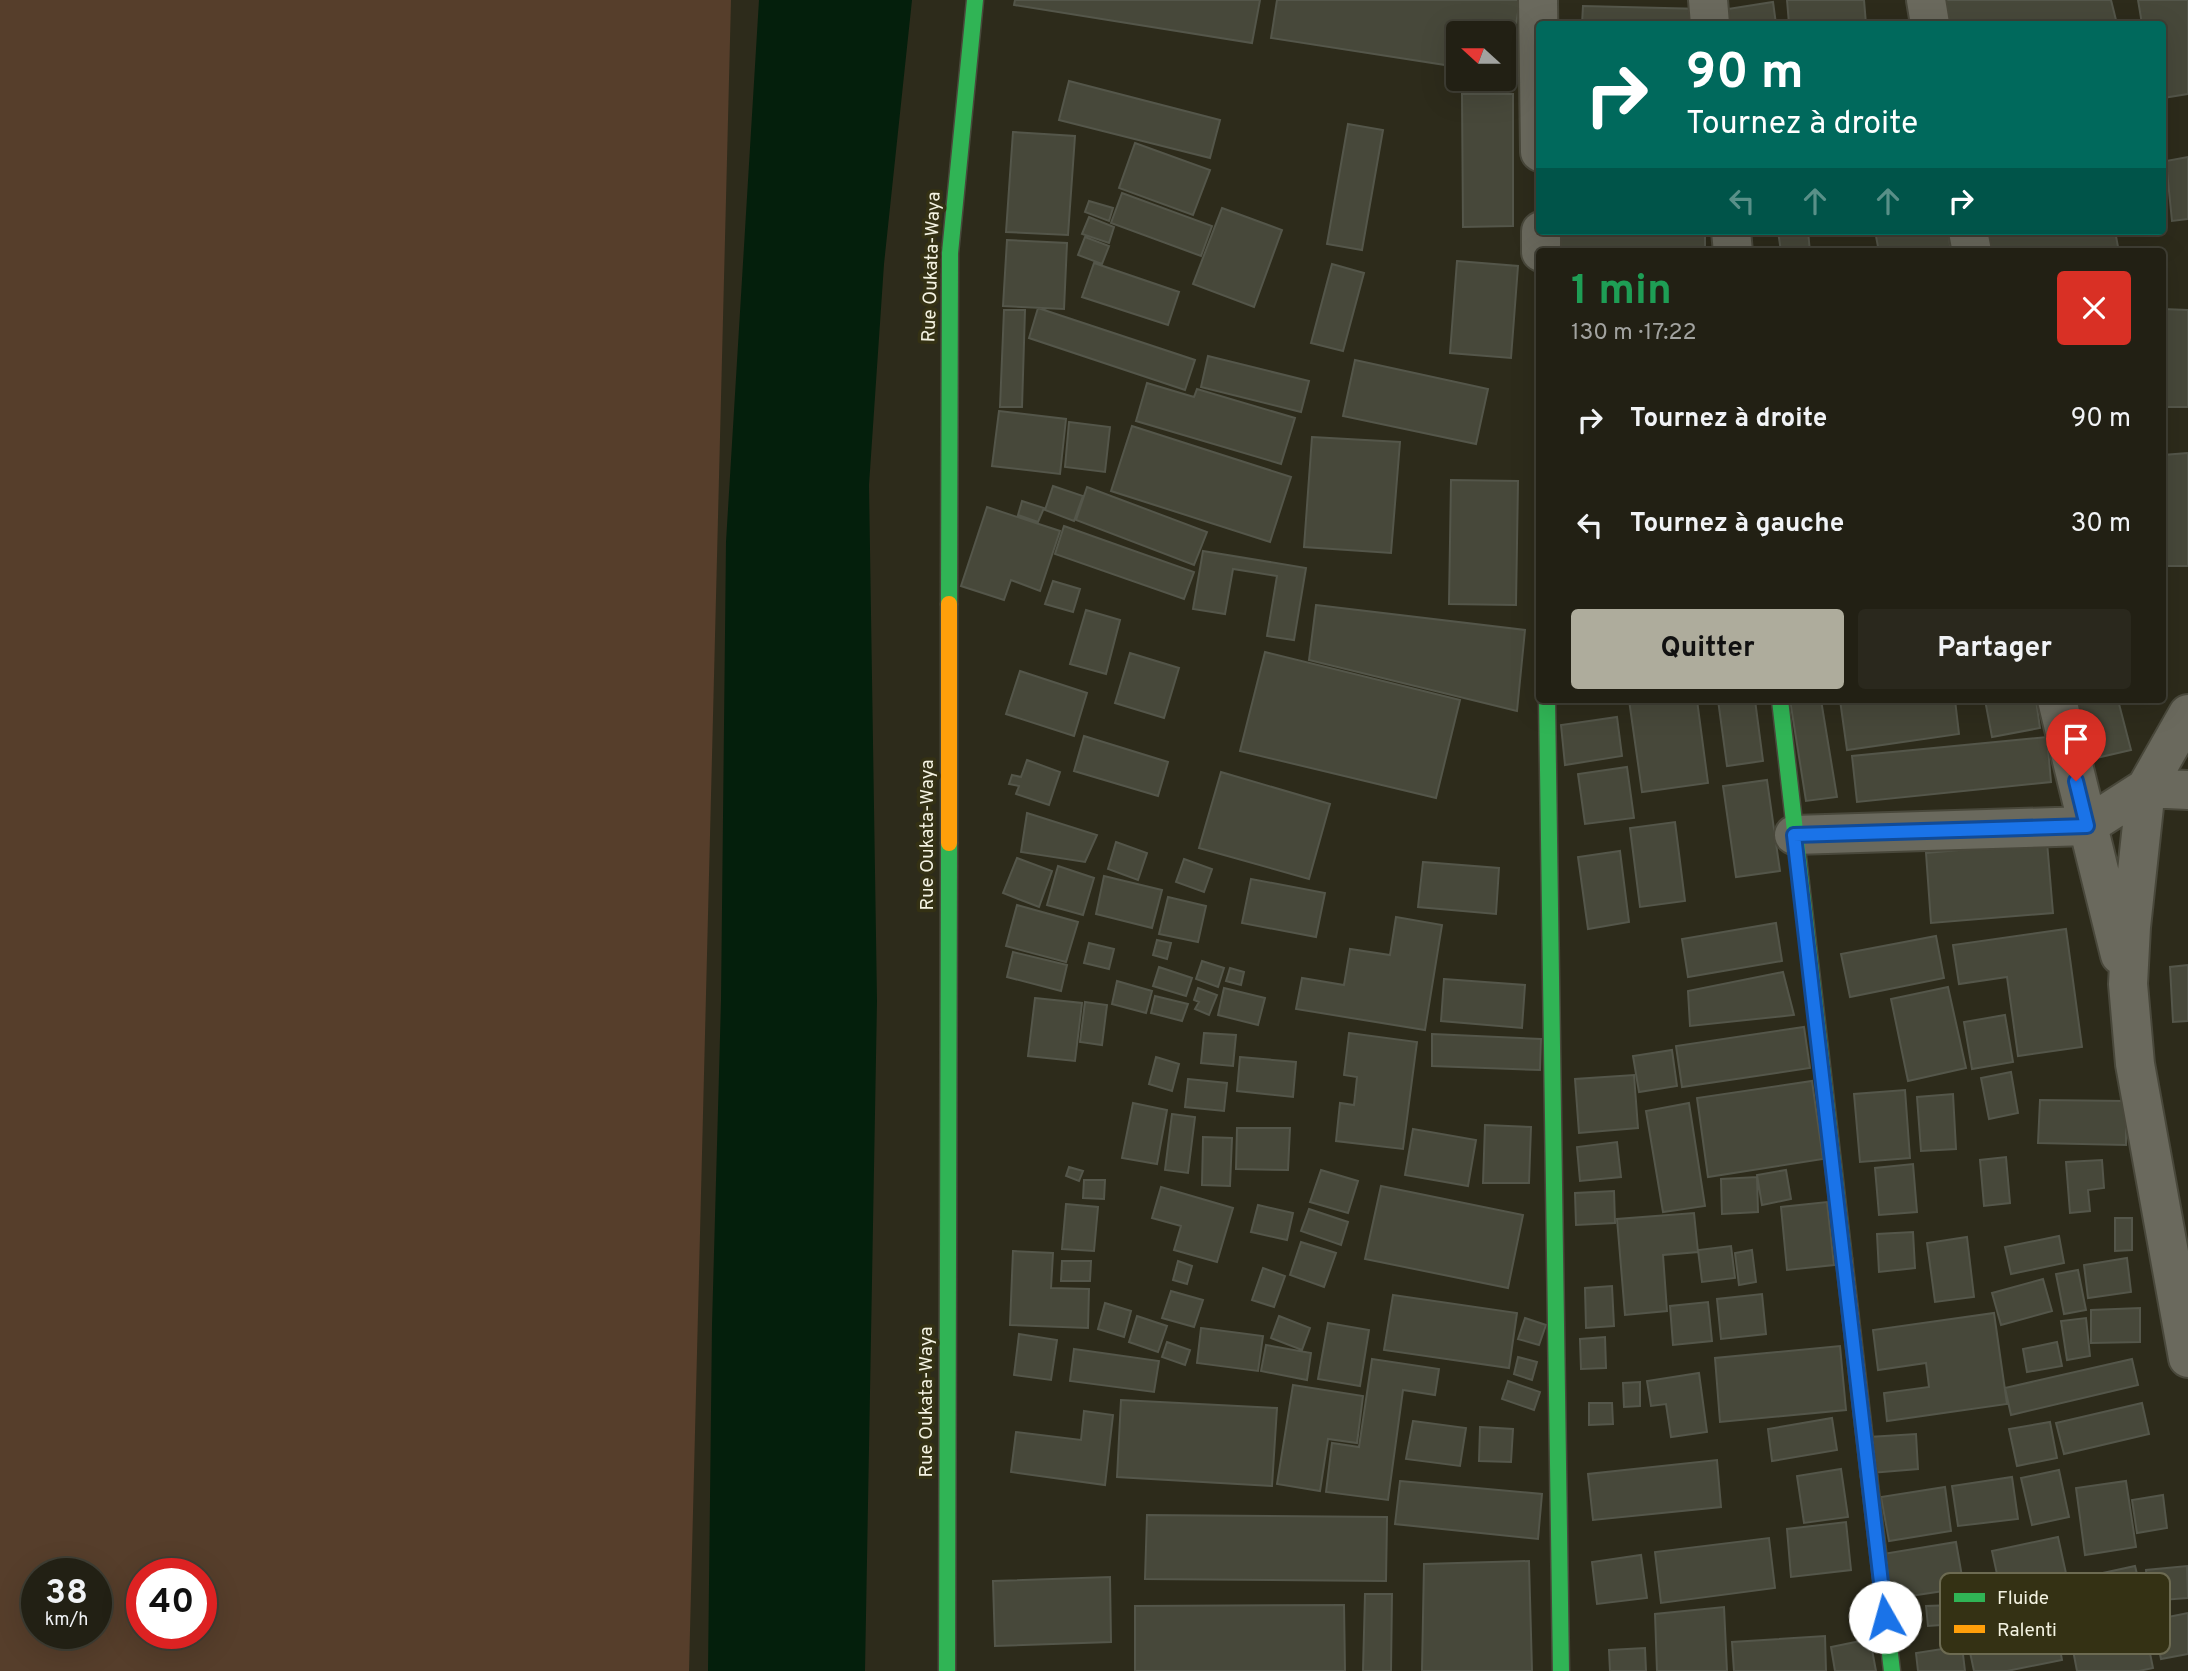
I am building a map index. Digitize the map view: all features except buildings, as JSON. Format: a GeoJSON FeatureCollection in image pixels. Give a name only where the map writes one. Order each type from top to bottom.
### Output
{"type":"FeatureCollection","features":[{"type":"Feature","properties":{"kind":"street","name":"Rue Oukata-Waya"},"geometry":{"type":"LineString","coordinates":[[947,1671],[950,253],[975,0]]}},
{"type":"Feature","properties":{"kind":"street"},"geometry":{"type":"LineString","coordinates":[[1538,0],[1538,21]]}},
{"type":"Feature","properties":{"kind":"street"},"geometry":{"type":"LineString","coordinates":[[1707,0],[1710,21]]}},
{"type":"Feature","properties":{"kind":"street"},"geometry":{"type":"LineString","coordinates":[[1926,0],[1930,21]]}},
{"type":"Feature","properties":{"kind":"street"},"geometry":{"type":"LineString","coordinates":[[1548,703],[1561,1671]]}},
{"type":"Feature","properties":{"kind":"street"},"geometry":{"type":"LineString","coordinates":[[1780,703],[1892,1671]]}},
{"type":"Feature","properties":{"kind":"street"},"geometry":{"type":"LineString","coordinates":[[2058,703],[2128,984]]}},
{"type":"Feature","properties":{"kind":"street"},"geometry":{"type":"LineString","coordinates":[[2188,714],[2146,788],[2131,927],[2128,984],[2135,1064],[2188,1357]]}},
{"type":"Feature","properties":{"kind":"street"},"geometry":{"type":"LineString","coordinates":[[1794,835],[2087,826],[2146,788],[2188,790]]}},
{"type":"Feature","properties":{"kind":"shaded area"},"geometry":{"type":"Polygon","coordinates":[[[0,0],[731,0],[689,1671],[0,1671],[0,0]]]}},
{"type":"Feature","properties":{"kind":"shaded area"},"geometry":{"type":"Polygon","coordinates":[[[759,0],[912,0],[884,264],[869,485],[877,1001],[865,1671],[708,1671],[712,1325],[721,1001],[726,542],[759,0]]]}},
{"type":"Feature","properties":{"kind":"traffic: fast"},"geometry":{"type":"LineString","coordinates":[[949,604],[950,253],[975,0]]}},
{"type":"Feature","properties":{"kind":"traffic: fast"},"geometry":{"type":"LineString","coordinates":[[1547,703],[1561,1671]]}},
{"type":"Feature","properties":{"kind":"traffic: fast"},"geometry":{"type":"LineString","coordinates":[[1780,703],[1844,1259]]}},
{"type":"Feature","properties":{"kind":"traffic: fast"},"geometry":{"type":"LineString","coordinates":[[947,1671],[949,843]]}},
{"type":"Feature","properties":{"kind":"traffic: fast"},"geometry":{"type":"LineString","coordinates":[[1869,1476],[1892,1671]]}},
{"type":"Feature","properties":{"kind":"traffic: slow"},"geometry":{"type":"LineString","coordinates":[[949,604],[949,843]]}},
{"type":"Feature","properties":{"kind":"traffic: slow"},"geometry":{"type":"LineString","coordinates":[[1844,1259],[1869,1476]]}},
{"type":"Feature","properties":{"kind":"route"},"geometry":{"type":"LineString","coordinates":[[1885,1617],[1794,835],[2087,826],[2076,781]]}}]}
